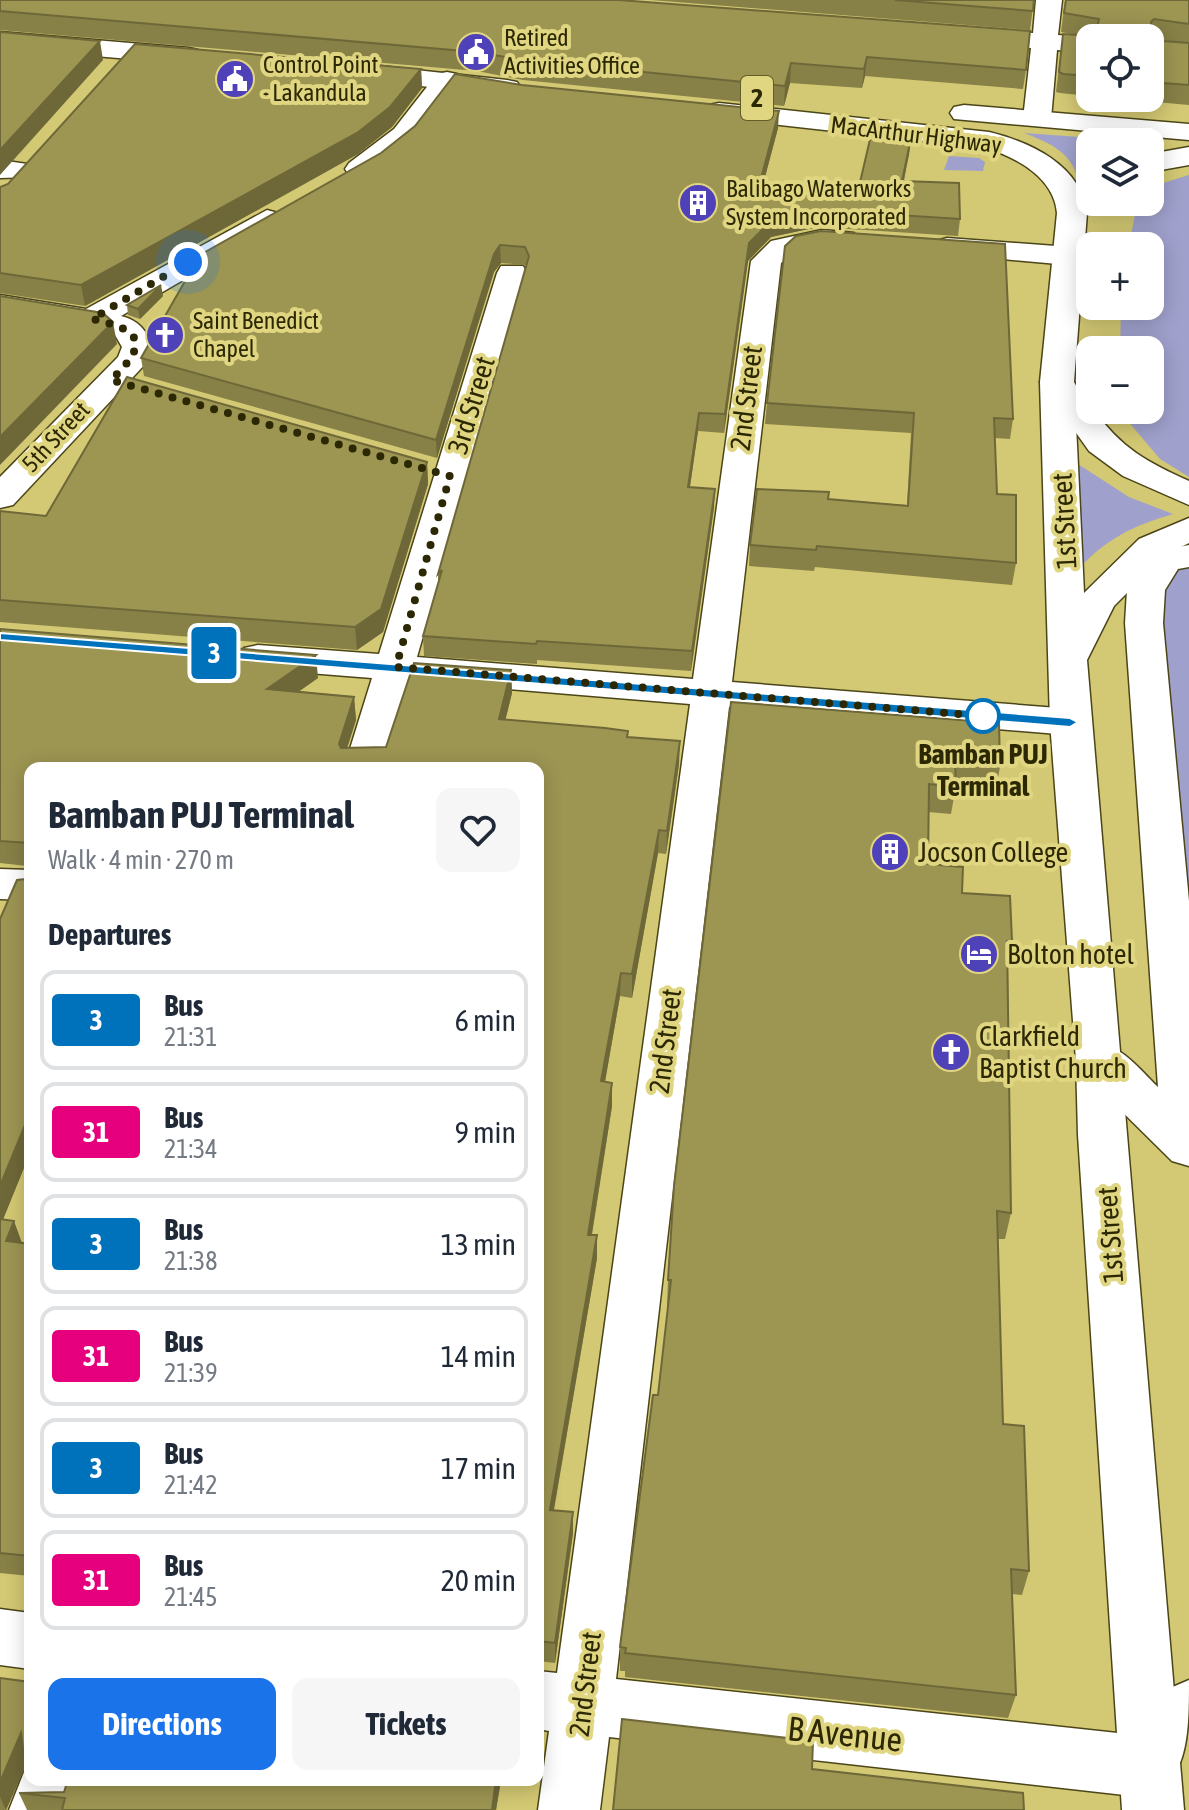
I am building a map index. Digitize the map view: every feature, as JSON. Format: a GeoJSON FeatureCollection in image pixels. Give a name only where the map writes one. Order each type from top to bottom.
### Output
{"type":"FeatureCollection","features":[{"type":"Feature","properties":{"kind":"main road"},"geometry":{"type":"LineString","coordinates":[[1037,119],[1049,0]]}},
{"type":"Feature","properties":{"kind":"main road"},"geometry":{"type":"LineString","coordinates":[[937,33],[1076,44]]}},
{"type":"Feature","properties":{"kind":"main road"},"geometry":{"type":"LineString","coordinates":[[0,40],[210,58]]}},
{"type":"Feature","properties":{"kind":"main road"},"geometry":{"type":"LineString","coordinates":[[111,73],[130,51]]}},
{"type":"Feature","properties":{"kind":"main road"},"geometry":{"type":"LineString","coordinates":[[336,70],[532,86]]}},
{"type":"Feature","properties":{"kind":"main road"},"geometry":{"type":"LineString","coordinates":[[339,180],[404,135],[447,80]]}},
{"type":"Feature","properties":{"kind":"main road","name":"MacArthur Highway"},"geometry":{"type":"LineString","coordinates":[[1076,194],[1029,155],[989,140],[698,101],[1037,119],[1189,132]]}},
{"type":"Feature","properties":{"kind":"main road"},"geometry":{"type":"LineString","coordinates":[[0,197],[12,170],[43,149]]}},
{"type":"Feature","properties":{"kind":"main road"},"geometry":{"type":"LineString","coordinates":[[1164,160],[1189,156]]}},
{"type":"Feature","properties":{"kind":"main road"},"geometry":{"type":"LineString","coordinates":[[92,319],[290,207]]}},
{"type":"Feature","properties":{"kind":"main road","name":"MacArthur Highway"},"geometry":{"type":"LineString","coordinates":[[1057,382],[1069,256],[1077,216]]}},
{"type":"Feature","properties":{"kind":"main road","name":"2nd Street"},"geometry":{"type":"LineString","coordinates":[[569,1810],[560,1703],[708,694],[766,261],[774,252],[796,242],[871,241]]}},
{"type":"Feature","properties":{"kind":"main road"},"geometry":{"type":"LineString","coordinates":[[917,245],[1069,256]]}},
{"type":"Feature","properties":{"kind":"main road","name":"3rd Street"},"geometry":{"type":"LineString","coordinates":[[367,762],[396,667],[435,471],[512,273]]}},
{"type":"Feature","properties":{"kind":"main road","name":"5th Street"},"geometry":{"type":"LineString","coordinates":[[0,304],[92,319],[128,329],[136,338],[138,347],[133,360],[0,497]]}},
{"type":"Feature","properties":{"kind":"main road"},"geometry":{"type":"LineString","coordinates":[[111,380],[155,392]]}},
{"type":"Feature","properties":{"kind":"main road"},"geometry":{"type":"LineString","coordinates":[[1057,382],[1101,444],[1135,469],[1189,494]]}},
{"type":"Feature","properties":{"kind":"main road","name":"1st Street"},"geometry":{"type":"LineString","coordinates":[[1057,382],[1070,659],[1070,722],[1100,1060],[1102,1135],[1152,1788]]}},
{"type":"Feature","properties":{"kind":"main road","name":"1st Street"},"geometry":{"type":"LineString","coordinates":[[1070,659],[1097,601],[1152,547],[1189,529]]}},
{"type":"Feature","properties":{"kind":"main road"},"geometry":{"type":"LineString","coordinates":[[1186,1144],[1144,623],[1146,590],[1165,560],[1189,556]]}},
{"type":"Feature","properties":{"kind":"main road"},"geometry":{"type":"LineString","coordinates":[[224,654],[1070,722]]}},
{"type":"Feature","properties":{"kind":"main road"},"geometry":{"type":"LineString","coordinates":[[0,884],[24,885]]}},
{"type":"Feature","properties":{"kind":"main road"},"geometry":{"type":"LineString","coordinates":[[1100,1060],[1186,1144]]}},
{"type":"Feature","properties":{"kind":"main road"},"geometry":{"type":"LineString","coordinates":[[0,1637],[24,1640]]}},
{"type":"Feature","properties":{"kind":"main road","name":"B Avenue"},"geometry":{"type":"LineString","coordinates":[[560,1703],[1152,1788]]}},
{"type":"Feature","properties":{"kind":"main road"},"geometry":{"type":"LineString","coordinates":[[1152,1788],[1189,1710]]}},
{"type":"Feature","properties":{"kind":"main road"},"geometry":{"type":"LineString","coordinates":[[40,1810],[47,1786]]}},
{"type":"Feature","properties":{"kind":"shaded area"},"geometry":{"type":"Polygon","coordinates":[[[1024,133],[1076,137],[1076,174],[1067,157],[1024,133]]]}},
{"type":"Feature","properties":{"kind":"shaded area"},"geometry":{"type":"Polygon","coordinates":[[[949,156],[979,158],[985,162],[983,171],[944,170],[949,156]]]}},
{"type":"Feature","properties":{"kind":"shaded area"},"geometry":{"type":"Polygon","coordinates":[[[1189,175],[1189,477],[1160,459],[1130,424],[1164,424],[1164,336],[1120,336],[1121,320],[1164,320],[1164,232],[1132,232],[1135,216],[1164,216],[1164,183],[1189,175]]]}},
{"type":"Feature","properties":{"kind":"shaded area"},"geometry":{"type":"Polygon","coordinates":[[[1067,457],[1129,497],[1173,514],[1120,535],[1077,570],[1067,457]]]}},
{"type":"Feature","properties":{"kind":"shaded area"},"geometry":{"type":"Polygon","coordinates":[[[1189,551],[1189,935],[1155,646],[1167,570],[1189,551]]]}},
{"type":"Feature","properties":{"kind":"building"},"geometry":{"type":"Polygon","coordinates":[[[0,0],[619,0],[1030,31],[1026,70],[867,57],[864,69],[791,63],[785,86],[523,60],[476,52],[0,11],[0,0]]]}},
{"type":"Feature","properties":{"kind":"building"},"geometry":{"type":"Polygon","coordinates":[[[895,0],[1034,0],[1033,11],[895,0]]]}},
{"type":"Feature","properties":{"kind":"building"},"geometry":{"type":"Polygon","coordinates":[[[1066,0],[1189,0],[1189,24],[1154,19],[1151,24],[1098,24],[1099,19],[1064,13],[1066,0]]]}},
{"type":"Feature","properties":{"kind":"building"},"geometry":{"type":"Polygon","coordinates":[[[0,32],[100,41],[0,150],[0,32]]]}},
{"type":"Feature","properties":{"kind":"building"},"geometry":{"type":"Polygon","coordinates":[[[1063,34],[1076,35],[1076,75],[1059,72],[1063,34]]]}},
{"type":"Feature","properties":{"kind":"building"},"geometry":{"type":"Polygon","coordinates":[[[1164,41],[1189,43],[1189,85],[1164,83],[1164,41]]]}},
{"type":"Feature","properties":{"kind":"building"},"geometry":{"type":"Polygon","coordinates":[[[135,44],[421,69],[390,107],[357,133],[81,285],[0,273],[0,187],[8,184],[135,44]]]}},
{"type":"Feature","properties":{"kind":"building"},"geometry":{"type":"Polygon","coordinates":[[[455,74],[522,85],[779,111],[759,186],[858,191],[871,135],[911,138],[902,181],[959,183],[960,219],[820,210],[772,220],[749,243],[725,414],[699,413],[688,487],[715,489],[692,651],[423,636],[529,256],[525,247],[500,245],[494,254],[436,440],[141,358],[200,255],[381,153],[415,126],[455,74]]]}},
{"type":"Feature","properties":{"kind":"building"},"geometry":{"type":"Polygon","coordinates":[[[821,231],[1005,244],[1013,419],[994,418],[997,494],[1016,495],[1016,563],[817,546],[816,550],[750,545],[757,489],[829,492],[828,499],[908,506],[914,413],[767,403],[785,246],[796,236],[821,231]]]}},
{"type":"Feature","properties":{"kind":"building"},"geometry":{"type":"Polygon","coordinates":[[[161,285],[138,309],[127,305],[161,285]]]}},
{"type":"Feature","properties":{"kind":"building"},"geometry":{"type":"Polygon","coordinates":[[[0,296],[103,313],[113,322],[0,437],[0,296]]]}},
{"type":"Feature","properties":{"kind":"building"},"geometry":{"type":"Polygon","coordinates":[[[127,377],[427,462],[381,609],[355,627],[0,600],[0,511],[46,516],[127,377]]]}},
{"type":"Feature","properties":{"kind":"building"},"geometry":{"type":"Polygon","coordinates":[[[0,629],[316,655],[267,689],[354,697],[339,744],[341,748],[386,747],[414,663],[511,670],[499,719],[605,728],[628,731],[627,737],[680,741],[667,831],[659,830],[632,974],[621,973],[601,1081],[612,1083],[588,1235],[597,1235],[550,1510],[573,1512],[555,1643],[544,1642],[544,762],[24,762],[24,843],[0,841],[0,629]]]}},
{"type":"Feature","properties":{"kind":"building"},"geometry":{"type":"Polygon","coordinates":[[[731,702],[999,723],[1000,767],[955,763],[956,787],[929,784],[928,864],[963,867],[962,893],[1010,896],[1012,941],[1007,941],[1011,1213],[997,1211],[1003,1424],[1024,1426],[1029,1571],[1011,1569],[1016,1695],[625,1653],[626,1648],[620,1647],[653,1395],[658,1395],[671,1280],[668,1280],[674,1186],[731,702]]]}},
{"type":"Feature","properties":{"kind":"building"},"geometry":{"type":"Polygon","coordinates":[[[24,879],[24,1128],[0,1186],[0,919],[17,880],[24,879]]]}},
{"type":"Feature","properties":{"kind":"building"},"geometry":{"type":"Polygon","coordinates":[[[0,1219],[14,1221],[6,1241],[24,1243],[24,1555],[0,1553],[0,1219]]]}},
{"type":"Feature","properties":{"kind":"building"},"geometry":{"type":"Polygon","coordinates":[[[0,1678],[24,1681],[24,1756],[21,1733],[0,1782],[0,1678]]]}},
{"type":"Feature","properties":{"kind":"building"},"geometry":{"type":"Polygon","coordinates":[[[622,1719],[813,1741],[812,1769],[1023,1793],[1024,1810],[613,1810],[622,1719]]]}},
{"type":"Feature","properties":{"kind":"building"},"geometry":{"type":"Polygon","coordinates":[[[66,1786],[495,1786],[492,1810],[62,1810],[65,1798],[19,1793],[64,1792],[66,1786]]]}},
{"type":"Feature","properties":{"kind":"bus line","name":"3"},"geometry":{"type":"LineString","coordinates":[[0,637],[1070,722]]}},
{"type":"Feature","properties":{"kind":"place","name":"Retired Activities Office"},"geometry":{"type":"Point","coordinates":[476,52]}},
{"type":"Feature","properties":{"kind":"place","name":"Control Point - Lakandula"},"geometry":{"type":"Point","coordinates":[235,79]}},
{"type":"Feature","properties":{"kind":"place","name":"Balibago Waterworks System Incorporated"},"geometry":{"type":"Point","coordinates":[698,203]}},
{"type":"Feature","properties":{"kind":"place","name":"Saint Benedict Chapel"},"geometry":{"type":"Point","coordinates":[165,335]}},
{"type":"Feature","properties":{"kind":"place","name":"Bamban PUJ Terminal"},"geometry":{"type":"Point","coordinates":[983,716]}},
{"type":"Feature","properties":{"kind":"place","name":"Jocson College"},"geometry":{"type":"Point","coordinates":[890,852]}},
{"type":"Feature","properties":{"kind":"place","name":"Bolton hotel"},"geometry":{"type":"Point","coordinates":[979,954]}},
{"type":"Feature","properties":{"kind":"place","name":"Clarkfield Baptist Church"},"geometry":{"type":"Point","coordinates":[951,1052]}},
{"type":"Feature","properties":{"kind":"route"},"geometry":{"type":"LineString","coordinates":[[188,262],[92,319],[128,329],[136,338],[138,347],[133,360],[111,380],[450,476],[396,667],[983,716]]}}]}
